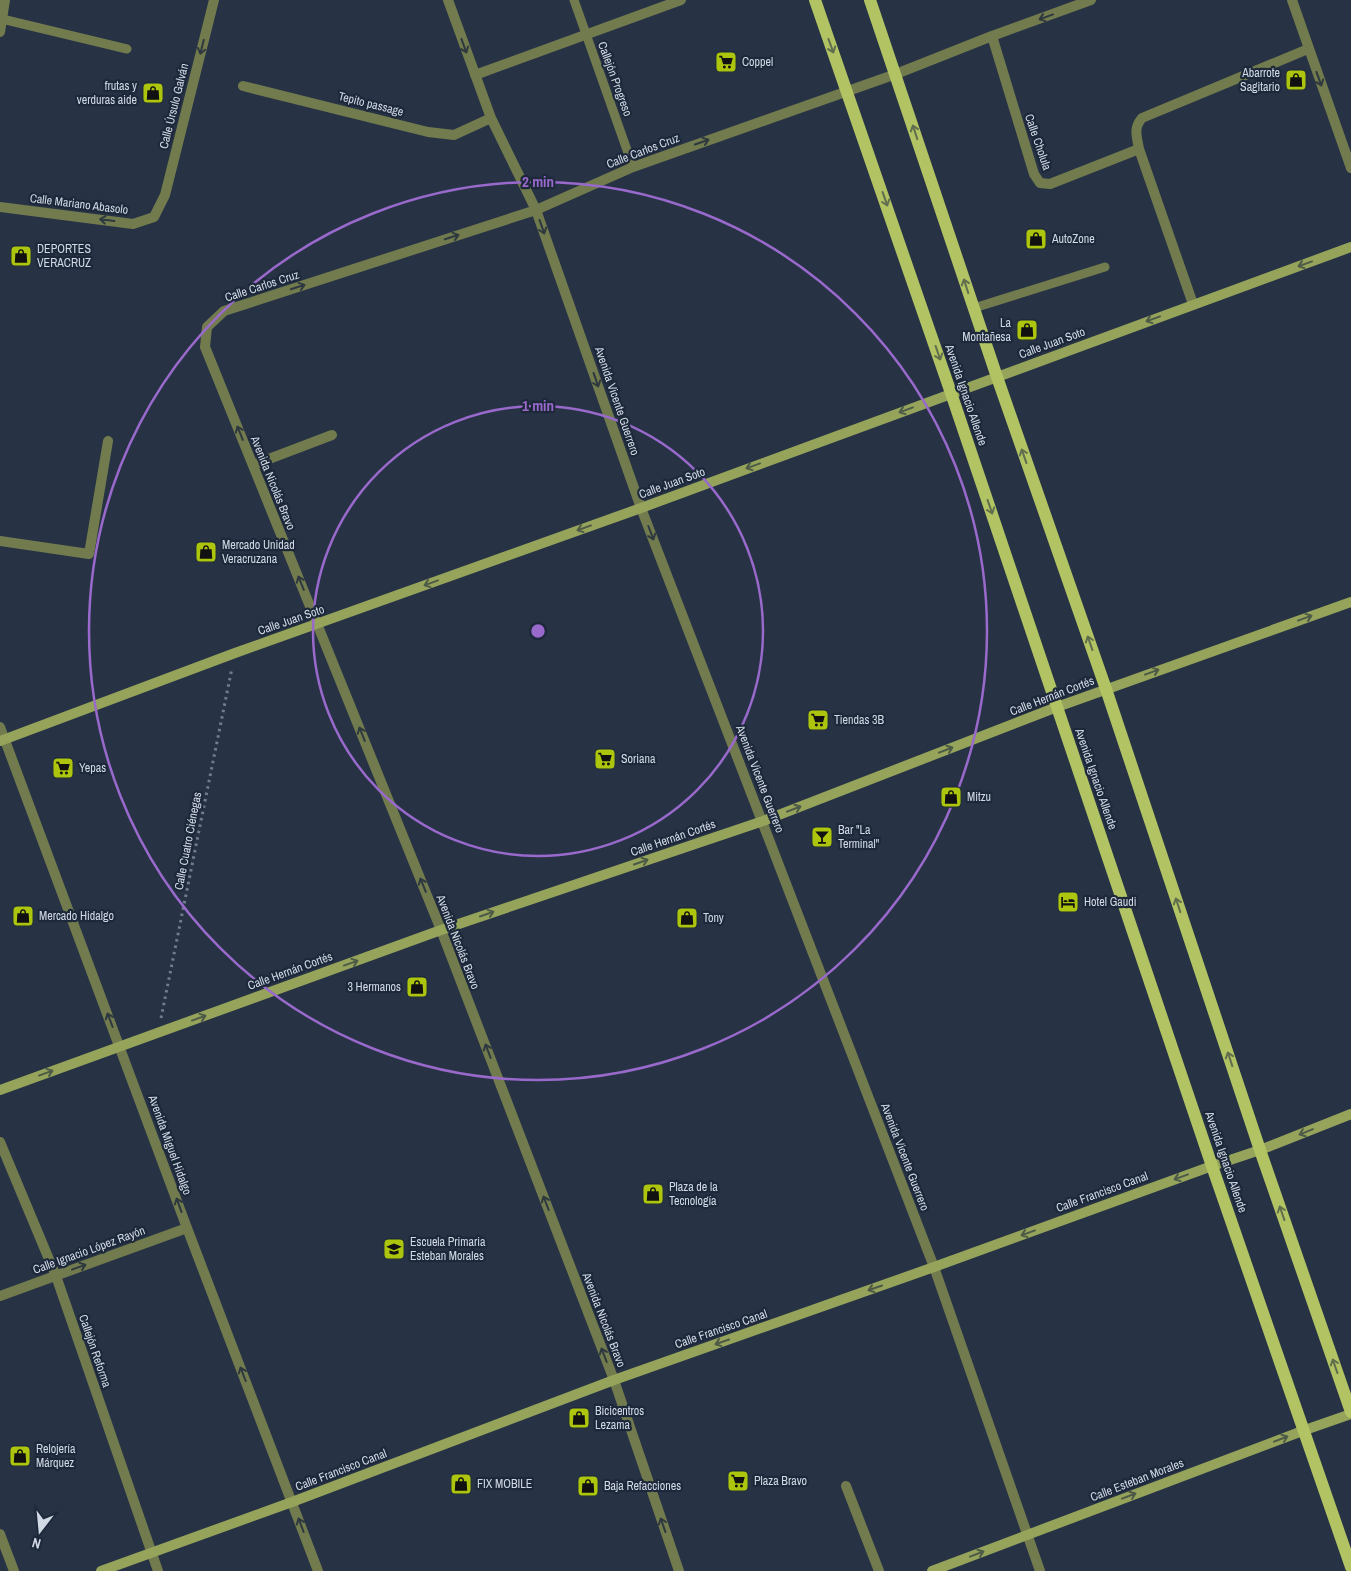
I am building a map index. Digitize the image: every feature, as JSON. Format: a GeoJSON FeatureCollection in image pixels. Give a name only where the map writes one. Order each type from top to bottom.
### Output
{"type":"FeatureCollection","features":[{"type":"Feature","properties":{"kind":"main road","name":"Avenida Ignacio Allende"},"geometry":{"type":"LineString","coordinates":[[815,0],[951,393],[1212,1166],[1351,1567]]}},
{"type":"Feature","properties":{"kind":"main road"},"geometry":{"type":"LineString","coordinates":[[870,0],[1351,1413]]}},
{"type":"Feature","properties":{"kind":"main road","name":"Calle Juan Soto"},"geometry":{"type":"LineString","coordinates":[[2,740],[235,653],[641,508],[1351,247]]}},
{"type":"Feature","properties":{"kind":"main road","name":"Calle Hernán Cortés"},"geometry":{"type":"LineString","coordinates":[[0,1090],[441,930],[763,821],[1057,707],[1351,602]]}},
{"type":"Feature","properties":{"kind":"main road","name":"Calle Francisco Canal"},"geometry":{"type":"LineString","coordinates":[[101,1571],[292,1502],[614,1380],[934,1268],[1260,1150],[1351,1114]]}},
{"type":"Feature","properties":{"kind":"main road","name":"Calle Esteban Morales"},"geometry":{"type":"LineString","coordinates":[[932,1571],[1351,1413]]}},
{"type":"Feature","properties":{"kind":"street"},"geometry":{"type":"LineString","coordinates":[[0,32],[5,0]]}},
{"type":"Feature","properties":{"kind":"street","name":"Calle Úrsulo Galván"},"geometry":{"type":"LineString","coordinates":[[154,217],[165,195],[214,0]]}},
{"type":"Feature","properties":{"kind":"street","name":"Avenida Vicente Guerrero"},"geometry":{"type":"LineString","coordinates":[[448,0],[490,118],[536,210],[641,508],[934,1268],[1040,1571]]}},
{"type":"Feature","properties":{"kind":"street"},"geometry":{"type":"LineString","coordinates":[[475,75],[682,0]]}},
{"type":"Feature","properties":{"kind":"street","name":"Calle Carlos Cruz"},"geometry":{"type":"LineString","coordinates":[[206,327],[224,311],[536,210],[633,167],[848,92],[1091,0]]}},
{"type":"Feature","properties":{"kind":"street"},"geometry":{"type":"LineString","coordinates":[[1292,0],[1351,168]]}},
{"type":"Feature","properties":{"kind":"street","name":"Calle Cholula"},"geometry":{"type":"LineString","coordinates":[[992,36],[1034,174],[1040,183],[1050,184],[1139,149]]}},
{"type":"Feature","properties":{"kind":"street"},"geometry":{"type":"LineString","coordinates":[[1194,304],[1139,149],[1136,124],[1142,118],[1308,49]]}},
{"type":"Feature","properties":{"kind":"street","name":"Tepito passage"},"geometry":{"type":"LineString","coordinates":[[244,86],[428,132],[454,135],[490,118]]}},
{"type":"Feature","properties":{"kind":"street","name":"Calle Mariano Abasolo"},"geometry":{"type":"LineString","coordinates":[[0,207],[133,224],[154,217]]}},
{"type":"Feature","properties":{"kind":"street","name":"Avenida Nicolás Bravo"},"geometry":{"type":"LineString","coordinates":[[206,327],[205,347],[441,930],[614,1380],[679,1571]]}},
{"type":"Feature","properties":{"kind":"street"},"geometry":{"type":"LineString","coordinates":[[253,465],[332,435]]}},
{"type":"Feature","properties":{"kind":"street"},"geometry":{"type":"LineString","coordinates":[[0,541],[89,554],[108,441]]}},
{"type":"Feature","properties":{"kind":"street","name":"Avenida Miguel Hidalgo"},"geometry":{"type":"LineString","coordinates":[[0,727],[2,740],[120,1046],[187,1228],[318,1571]]}},
{"type":"Feature","properties":{"kind":"street","name":"Callejón Reforma"},"geometry":{"type":"LineString","coordinates":[[0,1142],[56,1276],[158,1571]]}},
{"type":"Feature","properties":{"kind":"street","name":"Calle Ignacio López Rayón"},"geometry":{"type":"LineString","coordinates":[[0,1296],[187,1228]]}},
{"type":"Feature","properties":{"kind":"street"},"geometry":{"type":"LineString","coordinates":[[846,1486],[879,1571]]}},
{"type":"Feature","properties":{"kind":"street"},"geometry":{"type":"LineString","coordinates":[[0,1534],[14,1571]]}},
{"type":"Feature","properties":{"kind":"lane","name":"Callejón Progreso"},"geometry":{"type":"LineString","coordinates":[[574,0],[633,167]]}},
{"type":"Feature","properties":{"kind":"lane"},"geometry":{"type":"LineString","coordinates":[[2,19],[127,49]]}},
{"type":"Feature","properties":{"kind":"lane"},"geometry":{"type":"LineString","coordinates":[[974,308],[1105,266]]}},
{"type":"Feature","properties":{"kind":"path","name":"Calle Cuatro Ciénegas"},"geometry":{"type":"LineString","coordinates":[[158,1033],[235,653]]}},
{"type":"Feature","properties":{"kind":"place","name":"Coppel"},"geometry":{"type":"Point","coordinates":[726,62]}},
{"type":"Feature","properties":{"kind":"place","name":"Abarrote Sagitario"},"geometry":{"type":"Point","coordinates":[1296,80]}},
{"type":"Feature","properties":{"kind":"place","name":"frutas y verduras aide"},"geometry":{"type":"Point","coordinates":[153,93]}},
{"type":"Feature","properties":{"kind":"place","name":"AutoZone"},"geometry":{"type":"Point","coordinates":[1036,239]}},
{"type":"Feature","properties":{"kind":"place","name":"DEPORTES VERACRUZ"},"geometry":{"type":"Point","coordinates":[21,256]}},
{"type":"Feature","properties":{"kind":"place","name":"La Montañesa"},"geometry":{"type":"Point","coordinates":[1027,330]}},
{"type":"Feature","properties":{"kind":"place","name":"Mercado Unidad Veracruzana"},"geometry":{"type":"Point","coordinates":[206,552]}},
{"type":"Feature","properties":{"kind":"place","name":"Tiendas 3B"},"geometry":{"type":"Point","coordinates":[818,720]}},
{"type":"Feature","properties":{"kind":"place","name":"Soriana"},"geometry":{"type":"Point","coordinates":[605,759]}},
{"type":"Feature","properties":{"kind":"place","name":"Yepas"},"geometry":{"type":"Point","coordinates":[63,768]}},
{"type":"Feature","properties":{"kind":"place","name":"Mitzu"},"geometry":{"type":"Point","coordinates":[951,797]}},
{"type":"Feature","properties":{"kind":"place","name":"Bar \"La Terminal\""},"geometry":{"type":"Point","coordinates":[822,837]}},
{"type":"Feature","properties":{"kind":"place","name":"Hotel Gaudi"},"geometry":{"type":"Point","coordinates":[1068,902]}},
{"type":"Feature","properties":{"kind":"place","name":"Mercado Hidalgo"},"geometry":{"type":"Point","coordinates":[23,916]}},
{"type":"Feature","properties":{"kind":"place","name":"Tony"},"geometry":{"type":"Point","coordinates":[687,918]}},
{"type":"Feature","properties":{"kind":"place","name":"3 Hermanos"},"geometry":{"type":"Point","coordinates":[417,987]}},
{"type":"Feature","properties":{"kind":"place","name":"Plaza de la Tecnología"},"geometry":{"type":"Point","coordinates":[653,1194]}},
{"type":"Feature","properties":{"kind":"place","name":"Escuela Primaria Esteban Morales"},"geometry":{"type":"Point","coordinates":[394,1249]}},
{"type":"Feature","properties":{"kind":"place","name":"Bicicentros Lezama"},"geometry":{"type":"Point","coordinates":[579,1418]}},
{"type":"Feature","properties":{"kind":"place","name":"Relojería Márquez"},"geometry":{"type":"Point","coordinates":[20,1456]}},
{"type":"Feature","properties":{"kind":"place","name":"Plaza Bravo"},"geometry":{"type":"Point","coordinates":[738,1481]}},
{"type":"Feature","properties":{"kind":"place","name":"FIX MOBILE"},"geometry":{"type":"Point","coordinates":[461,1484]}},
{"type":"Feature","properties":{"kind":"place","name":"Baja Refacciones"},"geometry":{"type":"Point","coordinates":[588,1486]}}]}
